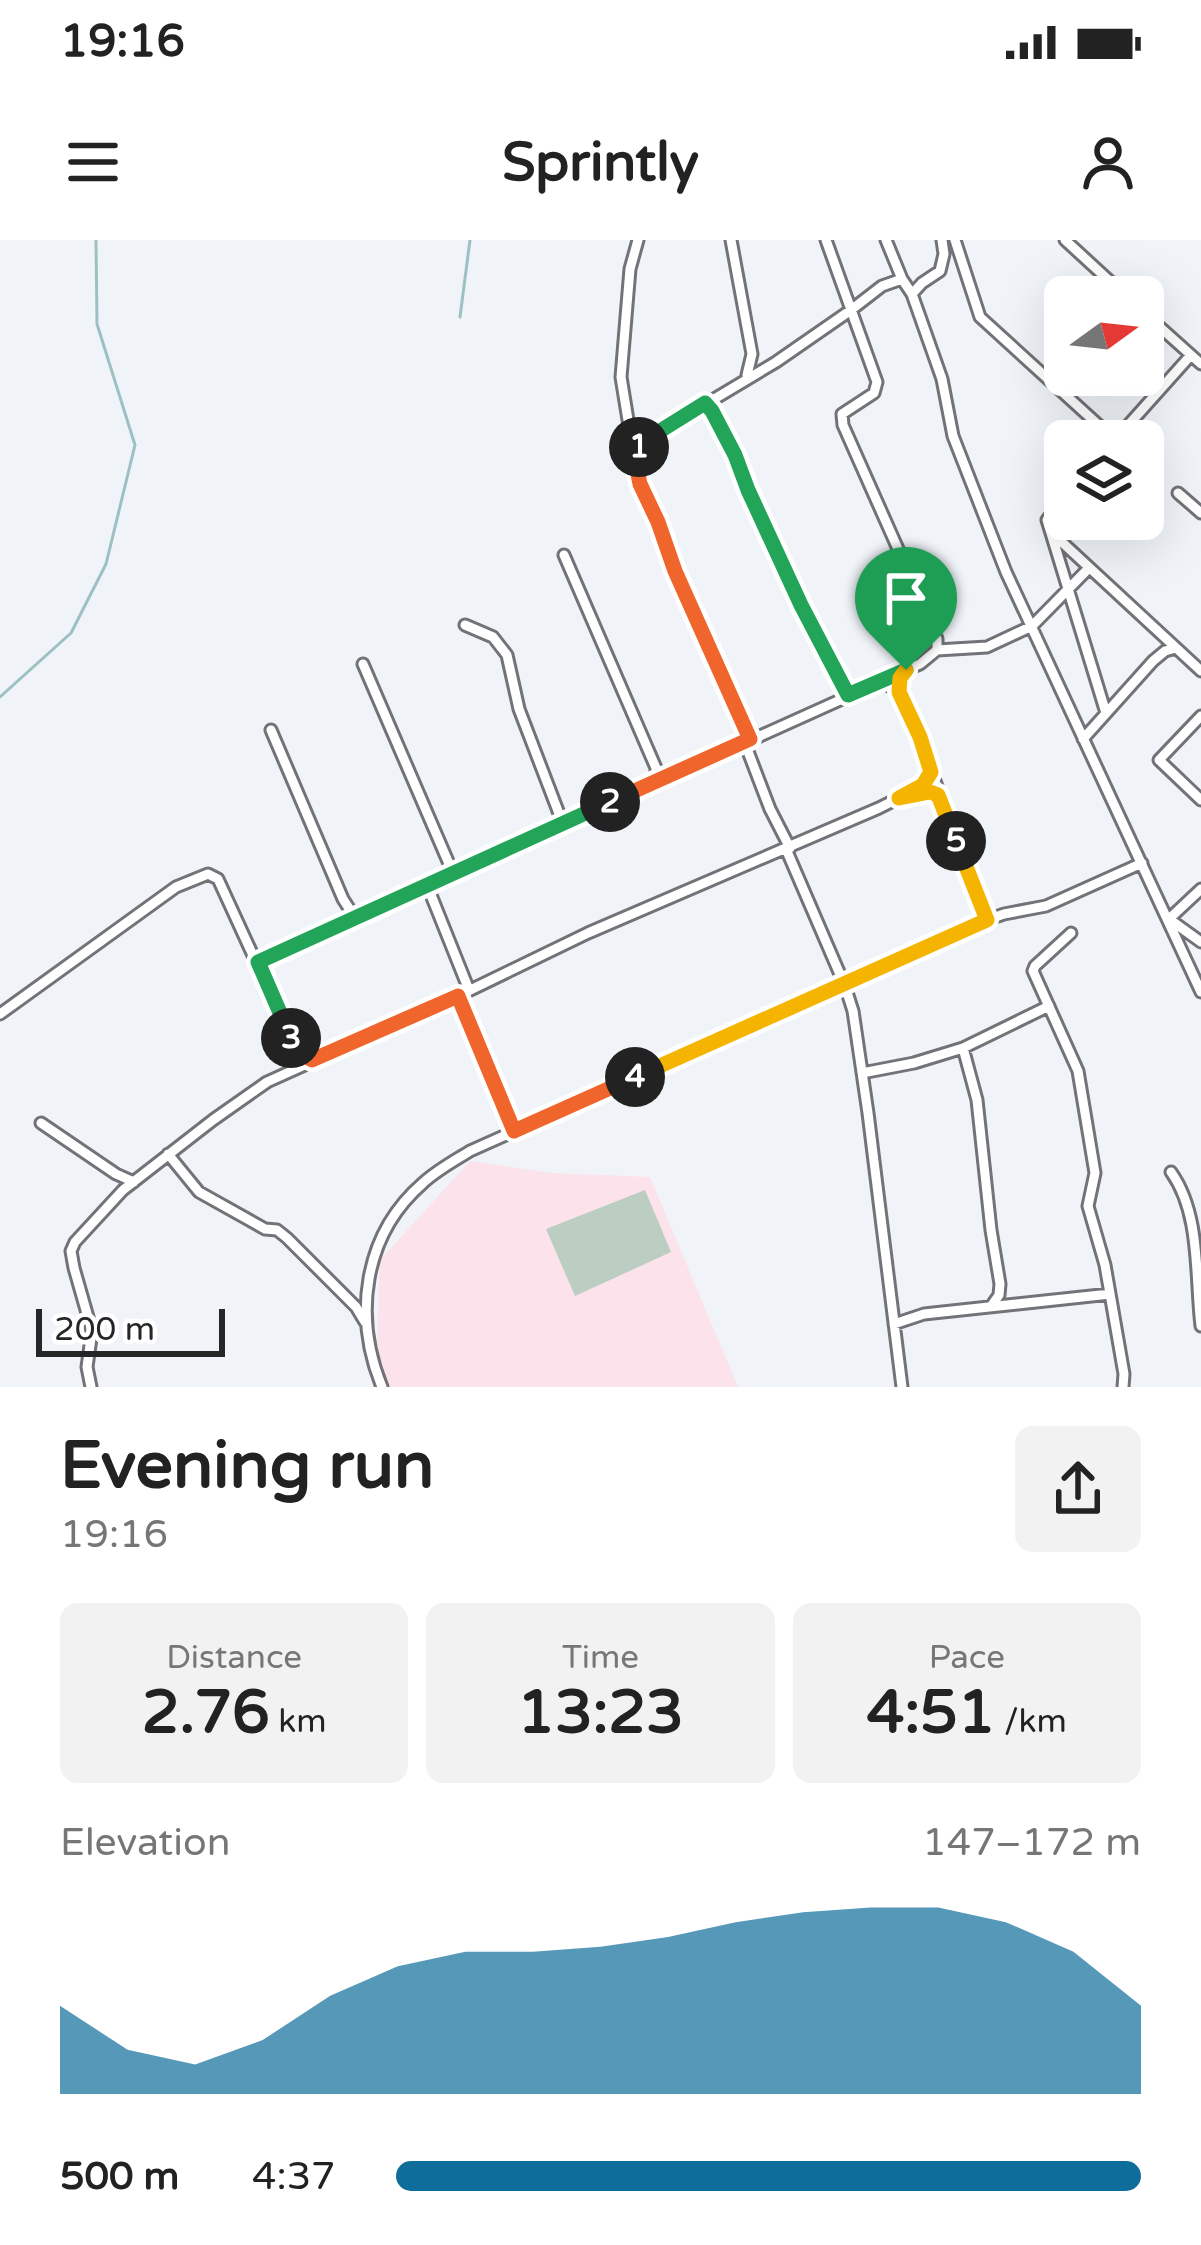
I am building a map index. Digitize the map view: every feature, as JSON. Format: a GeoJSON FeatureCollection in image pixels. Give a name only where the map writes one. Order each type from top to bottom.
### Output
{"type":"FeatureCollection","features":[{"type":"Feature","properties":{"kind":"street"},"geometry":{"type":"LineString","coordinates":[[638,240],[621,377],[640,484],[853,1011],[902,1387]]}},
{"type":"Feature","properties":{"kind":"street"},"geometry":{"type":"LineString","coordinates":[[730,240],[752,361],[743,380]]}},
{"type":"Feature","properties":{"kind":"street"},"geometry":{"type":"LineString","coordinates":[[258,962],[931,658],[937,638],[841,419],[877,387],[853,305],[826,240]]}},
{"type":"Feature","properties":{"kind":"street"},"geometry":{"type":"LineString","coordinates":[[886,240],[912,294],[942,379],[953,436],[1006,572],[1201,992]]}},
{"type":"Feature","properties":{"kind":"street"},"geometry":{"type":"LineString","coordinates":[[912,294],[940,271],[941,240]]}},
{"type":"Feature","properties":{"kind":"street"},"geometry":{"type":"LineString","coordinates":[[1065,240],[1104,276]]}},
{"type":"Feature","properties":{"kind":"street"},"geometry":{"type":"LineString","coordinates":[[944,254],[958,241],[980,317],[1092,420]]}},
{"type":"Feature","properties":{"kind":"street"},"geometry":{"type":"LineString","coordinates":[[634,454],[644,441],[711,403],[882,286],[902,279]]}},
{"type":"Feature","properties":{"kind":"street"},"geometry":{"type":"LineString","coordinates":[[1164,330],[1201,364]]}},
{"type":"Feature","properties":{"kind":"street"},"geometry":{"type":"LineString","coordinates":[[1134,420],[1191,355]]}},
{"type":"Feature","properties":{"kind":"street"},"geometry":{"type":"LineString","coordinates":[[752,361],[763,369]]}},
{"type":"Feature","properties":{"kind":"street"},"geometry":{"type":"LineString","coordinates":[[711,403],[801,605],[848,695]]}},
{"type":"Feature","properties":{"kind":"street"},"geometry":{"type":"LineString","coordinates":[[631,438],[644,441]]}},
{"type":"Feature","properties":{"kind":"street"},"geometry":{"type":"LineString","coordinates":[[1178,493],[1201,513]]}},
{"type":"Feature","properties":{"kind":"street"},"geometry":{"type":"LineString","coordinates":[[1053,540],[1106,713]]}},
{"type":"Feature","properties":{"kind":"street"},"geometry":{"type":"LineString","coordinates":[[1059,540],[1201,671]]}},
{"type":"Feature","properties":{"kind":"street"},"geometry":{"type":"LineString","coordinates":[[564,556],[656,768],[656,782]]}},
{"type":"Feature","properties":{"kind":"street"},"geometry":{"type":"LineString","coordinates":[[937,650],[987,647],[1032,626],[1089,568]]}},
{"type":"Feature","properties":{"kind":"street"},"geometry":{"type":"LineString","coordinates":[[465,625],[493,637],[507,656],[519,709],[563,824]]}},
{"type":"Feature","properties":{"kind":"street"},"geometry":{"type":"LineString","coordinates":[[1083,739],[1153,661],[1176,648]]}},
{"type":"Feature","properties":{"kind":"street"},"geometry":{"type":"LineString","coordinates":[[363,664],[453,873]]}},
{"type":"Feature","properties":{"kind":"street"},"geometry":{"type":"LineString","coordinates":[[899,692],[906,670]]}},
{"type":"Feature","properties":{"kind":"street"},"geometry":{"type":"LineString","coordinates":[[878,682],[899,692],[920,737],[987,920]]}},
{"type":"Feature","properties":{"kind":"street"},"geometry":{"type":"LineString","coordinates":[[1201,716],[1160,760],[1201,800]]}},
{"type":"Feature","properties":{"kind":"street"},"geometry":{"type":"LineString","coordinates":[[271,730],[343,899],[357,916]]}},
{"type":"Feature","properties":{"kind":"street"},"geometry":{"type":"LineString","coordinates":[[656,768],[669,776]]}},
{"type":"Feature","properties":{"kind":"street"},"geometry":{"type":"LineString","coordinates":[[91,1387],[87,1367],[92,1331],[71,1251],[134,1182],[168,1154],[267,1082],[588,933],[899,798],[923,785],[931,772]]}},
{"type":"Feature","properties":{"kind":"street"},"geometry":{"type":"LineString","coordinates":[[899,798],[930,792],[938,795]]}},
{"type":"Feature","properties":{"kind":"street"},"geometry":{"type":"LineString","coordinates":[[382,1387],[372,1362],[365,1297],[385,1231],[423,1183],[470,1151],[987,920],[1046,906],[1142,863]]}},
{"type":"Feature","properties":{"kind":"street"},"geometry":{"type":"LineString","coordinates":[[0,1014],[183,882],[208,874],[218,879],[294,1045],[312,1060]]}},
{"type":"Feature","properties":{"kind":"street"},"geometry":{"type":"LineString","coordinates":[[427,885],[514,1131]]}},
{"type":"Feature","properties":{"kind":"street"},"geometry":{"type":"LineString","coordinates":[[1169,920],[1201,889]]}},
{"type":"Feature","properties":{"kind":"street"},"geometry":{"type":"LineString","coordinates":[[1169,920],[1201,941]]}},
{"type":"Feature","properties":{"kind":"street"},"geometry":{"type":"LineString","coordinates":[[1071,933],[1033,971],[1078,1071],[1095,1173],[1088,1206],[1106,1265],[1123,1387]]}},
{"type":"Feature","properties":{"kind":"street"},"geometry":{"type":"LineString","coordinates":[[862,1073],[964,1048],[1049,1006]]}},
{"type":"Feature","properties":{"kind":"street"},"geometry":{"type":"LineString","coordinates":[[964,1048],[976,1100],[1000,1284],[992,1305]]}},
{"type":"Feature","properties":{"kind":"street"},"geometry":{"type":"LineString","coordinates":[[41,1123],[134,1182]]}},
{"type":"Feature","properties":{"kind":"street"},"geometry":{"type":"LineString","coordinates":[[168,1154],[199,1192],[266,1229],[277,1230],[346,1296],[365,1322]]}},
{"type":"Feature","properties":{"kind":"street"},"geometry":{"type":"LineString","coordinates":[[1171,1172],[1185,1198],[1199,1259],[1201,1326]]}},
{"type":"Feature","properties":{"kind":"street"},"geometry":{"type":"LineString","coordinates":[[894,1324],[924,1314],[1110,1294]]}},
{"type":"Feature","properties":{"kind":"street"},"geometry":{"type":"LineString","coordinates":[[346,1296],[365,1297]]}},
{"type":"Feature","properties":{"kind":"shaded area"},"geometry":{"type":"Polygon","coordinates":[[[470,1161],[552,1173],[650,1177],[738,1387],[389,1387],[376,1365],[380,1260],[470,1161]]]}},
{"type":"Feature","properties":{"kind":"green space"},"geometry":{"type":"Polygon","coordinates":[[[645,1190],[671,1252],[575,1296],[546,1229],[645,1190]]]}},
{"type":"Feature","properties":{"kind":"waterway"},"geometry":{"type":"LineString","coordinates":[[0,697],[71,633],[106,564],[135,445],[97,324],[96,240]]}},
{"type":"Feature","properties":{"kind":"waterway"},"geometry":{"type":"LineString","coordinates":[[460,317],[470,240]]}},
{"type":"Feature","properties":{"kind":"route"},"geometry":{"type":"LineString","coordinates":[[705,403],[729,442],[801,605],[848,695],[906,670],[899,692],[931,772],[923,785],[899,798],[930,792],[938,795],[987,920],[514,1131],[458,996],[312,1060],[294,1045],[258,962],[750,739],[675,571],[635,464],[634,454],[644,441],[705,403]]}}]}
